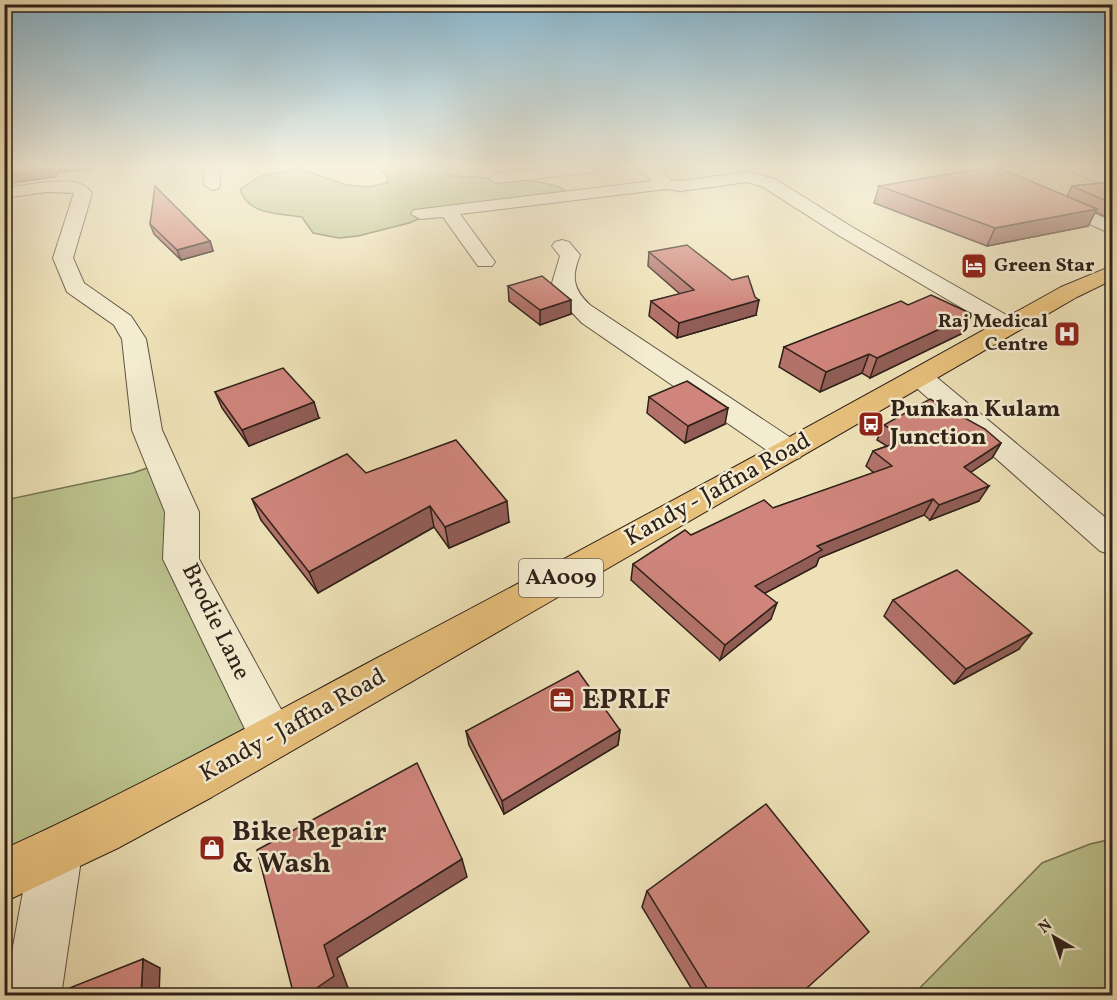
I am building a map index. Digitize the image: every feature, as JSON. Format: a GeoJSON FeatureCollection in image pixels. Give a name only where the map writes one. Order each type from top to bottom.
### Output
{"type":"FeatureCollection","features":[{"type":"Feature","properties":{"kind":"highway","name":"Kandy - Jaffna Road"},"geometry":{"type":"LineString","coordinates":[[4,876],[56,853],[272,737],[789,451],[1009,326],[1113,272]]}},
{"type":"Feature","properties":{"kind":"street","name":"Brodie Lane"},"geometry":{"type":"LineString","coordinates":[[77,214],[63,258],[75,287],[123,321],[134,339],[147,430],[182,512],[181,559],[272,737]]}},
{"type":"Feature","properties":{"kind":"street"},"geometry":{"type":"LineString","coordinates":[[451,214],[485,262]]}},
{"type":"Feature","properties":{"kind":"street"},"geometry":{"type":"LineString","coordinates":[[818,214],[1009,326]]}},
{"type":"Feature","properties":{"kind":"street"},"geometry":{"type":"LineString","coordinates":[[1080,214],[1113,228]]}},
{"type":"Feature","properties":{"kind":"street"},"geometry":{"type":"LineString","coordinates":[[562,246],[570,255],[561,280],[574,304],[590,318],[789,451]]}},
{"type":"Feature","properties":{"kind":"street"},"geometry":{"type":"LineString","coordinates":[[920,377],[1113,542]]}},
{"type":"Feature","properties":{"kind":"street"},"geometry":{"type":"LineString","coordinates":[[32,996],[56,853]]}},
{"type":"Feature","properties":{"kind":"green space"},"geometry":{"type":"Polygon","coordinates":[[[275,214],[449,214],[423,217],[409,223],[358,236],[339,238],[313,233],[302,217],[275,214]]]}},
{"type":"Feature","properties":{"kind":"green space"},"geometry":{"type":"Polygon","coordinates":[[[161,463],[181,559],[272,737],[5,876],[5,500],[133,473],[161,463]]]}},
{"type":"Feature","properties":{"kind":"green space"},"geometry":{"type":"Polygon","coordinates":[[[1112,839],[1112,995],[913,995],[1042,863],[1090,844],[1112,839]]]}},
{"type":"Feature","properties":{"kind":"building"},"geometry":{"type":"Polygon","coordinates":[[[151,214],[183,214],[210,241],[177,250],[150,224],[151,214]]]}},
{"type":"Feature","properties":{"kind":"building"},"geometry":{"type":"Polygon","coordinates":[[[955,214],[1072,214],[995,228],[955,214]]]}},
{"type":"Feature","properties":{"kind":"building"},"geometry":{"type":"Polygon","coordinates":[[[687,245],[732,280],[748,276],[755,297],[759,300],[679,323],[651,301],[694,290],[649,252],[687,245]]]}},
{"type":"Feature","properties":{"kind":"building"},"geometry":{"type":"Polygon","coordinates":[[[542,276],[571,300],[540,310],[508,286],[542,276]]]}},
{"type":"Feature","properties":{"kind":"building"},"geometry":{"type":"Polygon","coordinates":[[[931,295],[972,314],[877,358],[869,354],[826,372],[784,347],[901,301],[908,305],[931,295]]]}},
{"type":"Feature","properties":{"kind":"building"},"geometry":{"type":"Polygon","coordinates":[[[283,368],[314,402],[242,430],[215,392],[283,368]]]}},
{"type":"Feature","properties":{"kind":"building"},"geometry":{"type":"Polygon","coordinates":[[[687,381],[728,408],[688,426],[649,397],[687,381]]]}},
{"type":"Feature","properties":{"kind":"building"},"geometry":{"type":"Polygon","coordinates":[[[930,399],[985,429],[1001,443],[964,467],[989,486],[939,505],[933,499],[817,546],[822,550],[755,586],[777,603],[725,645],[633,564],[685,530],[691,535],[764,500],[773,508],[892,466],[873,451],[908,439],[884,425],[930,399]]]}},
{"type":"Feature","properties":{"kind":"building"},"geometry":{"type":"Polygon","coordinates":[[[456,440],[507,501],[445,527],[430,506],[309,572],[252,499],[347,454],[366,473],[456,440]]]}},
{"type":"Feature","properties":{"kind":"building"},"geometry":{"type":"Polygon","coordinates":[[[957,570],[1032,633],[966,669],[893,600],[957,570]]]}},
{"type":"Feature","properties":{"kind":"building"},"geometry":{"type":"Polygon","coordinates":[[[578,671],[620,730],[502,801],[466,731],[578,671]]]}},
{"type":"Feature","properties":{"kind":"building"},"geometry":{"type":"Polygon","coordinates":[[[417,763],[462,859],[324,945],[334,976],[305,996],[294,996],[257,850],[417,763]]]}},
{"type":"Feature","properties":{"kind":"building"},"geometry":{"type":"Polygon","coordinates":[[[766,804],[869,932],[798,996],[712,996],[647,891],[766,804]]]}},
{"type":"Feature","properties":{"kind":"building"},"geometry":{"type":"Polygon","coordinates":[[[143,959],[141,996],[67,996],[67,989],[143,959]]]}},
{"type":"Feature","properties":{"kind":"place","name":"Green Star"},"geometry":{"type":"Point","coordinates":[974,266]}},
{"type":"Feature","properties":{"kind":"place","name":"Raj Medical Centre"},"geometry":{"type":"Point","coordinates":[1067,334]}},
{"type":"Feature","properties":{"kind":"place","name":"Punkan Kulam Junction"},"geometry":{"type":"Point","coordinates":[871,424]}},
{"type":"Feature","properties":{"kind":"place","name":"EPRLF"},"geometry":{"type":"Point","coordinates":[562,700]}},
{"type":"Feature","properties":{"kind":"place","name":"Bike Repair & Wash"},"geometry":{"type":"Point","coordinates":[212,848]}}]}
